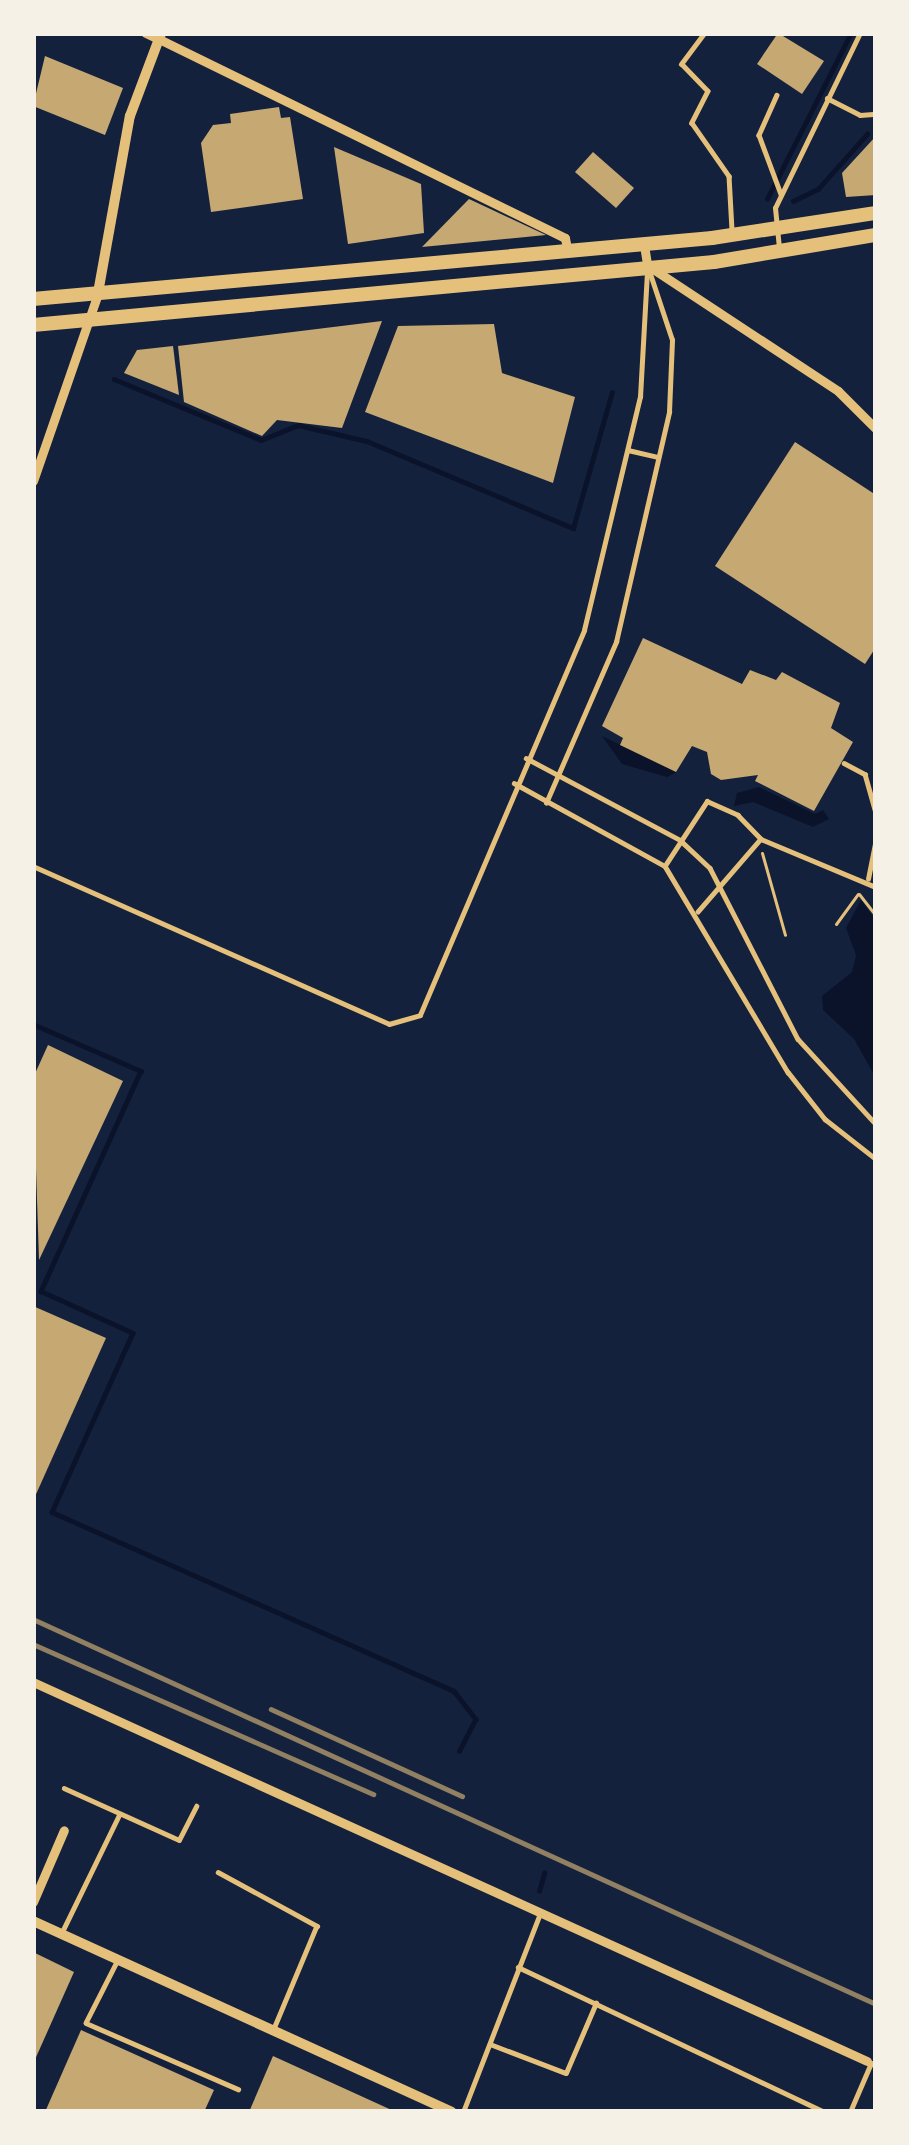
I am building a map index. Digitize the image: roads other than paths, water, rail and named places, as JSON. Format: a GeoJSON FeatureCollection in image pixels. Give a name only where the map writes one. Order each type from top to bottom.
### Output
{"type":"FeatureCollection","features":[{"type":"Feature","properties":{"kind":"main road"},"geometry":{"type":"LineString","coordinates":[[33,299],[568,253],[733,235],[876,212]]}},
{"type":"Feature","properties":{"kind":"main road"},"geometry":{"type":"LineString","coordinates":[[33,326],[733,259],[876,235]]}},
{"type":"Feature","properties":{"kind":"street"},"geometry":{"type":"LineString","coordinates":[[146,33],[547,228],[566,238],[568,253]]}},
{"type":"Feature","properties":{"kind":"street"},"geometry":{"type":"LineString","coordinates":[[33,481],[93,318],[130,116],[160,36]]}},
{"type":"Feature","properties":{"kind":"street"},"geometry":{"type":"LineString","coordinates":[[644,244],[647,266],[838,391],[876,429]]}},
{"type":"Feature","properties":{"kind":"street"},"geometry":{"type":"LineString","coordinates":[[33,1682],[871,2063]]}},
{"type":"Feature","properties":{"kind":"street"},"geometry":{"type":"LineString","coordinates":[[33,1903],[64,1830]]}},
{"type":"Feature","properties":{"kind":"street"},"geometry":{"type":"LineString","coordinates":[[33,1921],[445,2111]]}},
{"type":"Feature","properties":{"kind":"lane"},"geometry":{"type":"LineString","coordinates":[[705,33],[682,64],[708,91],[692,123],[729,176],[733,259]]}},
{"type":"Feature","properties":{"kind":"lane"},"geometry":{"type":"LineString","coordinates":[[780,253],[775,228],[781,194],[860,33]]}},
{"type":"Feature","properties":{"kind":"lane"},"geometry":{"type":"LineString","coordinates":[[777,95],[759,135],[781,194]]}},
{"type":"Feature","properties":{"kind":"lane"},"geometry":{"type":"LineString","coordinates":[[827,98],[860,116],[876,114]]}},
{"type":"Feature","properties":{"kind":"lane"},"geometry":{"type":"LineString","coordinates":[[33,866],[388,1024],[420,1015],[514,783],[584,630],[640,397],[647,266]]}},
{"type":"Feature","properties":{"kind":"lane"},"geometry":{"type":"LineString","coordinates":[[546,803],[616,642],[674,384],[672,340],[647,266]]}},
{"type":"Feature","properties":{"kind":"lane"},"geometry":{"type":"LineString","coordinates":[[628,450],[658,457]]}},
{"type":"Feature","properties":{"kind":"lane"},"geometry":{"type":"LineString","coordinates":[[526,758],[680,840],[720,887],[798,1039],[876,1124]]}},
{"type":"Feature","properties":{"kind":"lane"},"geometry":{"type":"LineString","coordinates":[[844,763],[865,775],[876,813]]}},
{"type":"Feature","properties":{"kind":"lane"},"geometry":{"type":"LineString","coordinates":[[514,783],[664,866],[698,912],[788,1072],[825,1119],[876,1159]]}},
{"type":"Feature","properties":{"kind":"lane"},"geometry":{"type":"LineString","coordinates":[[664,866],[707,801],[738,814],[761,839],[868,879],[876,887]]}},
{"type":"Feature","properties":{"kind":"lane"},"geometry":{"type":"LineString","coordinates":[[698,912],[761,839]]}},
{"type":"Feature","properties":{"kind":"lane"},"geometry":{"type":"LineString","coordinates":[[868,879],[876,839]]}},
{"type":"Feature","properties":{"kind":"lane"},"geometry":{"type":"LineString","coordinates":[[64,1788],[179,1840],[196,1806]]}},
{"type":"Feature","properties":{"kind":"lane"},"geometry":{"type":"LineString","coordinates":[[61,1934],[119,1813]]}},
{"type":"Feature","properties":{"kind":"lane"},"geometry":{"type":"LineString","coordinates":[[218,1872],[317,1926],[273,2031]]}},
{"type":"Feature","properties":{"kind":"lane"},"geometry":{"type":"LineString","coordinates":[[464,2112],[541,1911]]}},
{"type":"Feature","properties":{"kind":"lane"},"geometry":{"type":"LineString","coordinates":[[117,1962],[86,2023],[238,2089]]}},
{"type":"Feature","properties":{"kind":"lane"},"geometry":{"type":"LineString","coordinates":[[518,1966],[824,2112]]}},
{"type":"Feature","properties":{"kind":"lane"},"geometry":{"type":"LineString","coordinates":[[489,2043],[566,2073],[596,2003]]}},
{"type":"Feature","properties":{"kind":"lane"},"geometry":{"type":"LineString","coordinates":[[850,2112],[871,2063]]}},
{"type":"Feature","properties":{"kind":"water"},"geometry":{"type":"Polygon","coordinates":[[[602,736],[677,772],[667,777],[622,764],[602,736]]]}},
{"type":"Feature","properties":{"kind":"water"},"geometry":{"type":"Polygon","coordinates":[[[759,787],[815,814],[823,810],[829,819],[813,827],[753,802],[734,806],[737,793],[759,787]]]}},
{"type":"Feature","properties":{"kind":"water"},"geometry":{"type":"Polygon","coordinates":[[[861,900],[876,921],[876,1078],[854,1039],[823,1010],[822,996],[852,972],[856,955],[846,928],[861,900]]]}},
{"type":"Feature","properties":{"kind":"waterway"},"geometry":{"type":"LineString","coordinates":[[767,199],[851,33]]}},
{"type":"Feature","properties":{"kind":"waterway"},"geometry":{"type":"LineString","coordinates":[[793,201],[818,189],[867,134]]}},
{"type":"Feature","properties":{"kind":"waterway"},"geometry":{"type":"LineString","coordinates":[[114,379],[261,440],[298,425],[367,441],[573,528],[612,392]]}},
{"type":"Feature","properties":{"kind":"waterway"},"geometry":{"type":"LineString","coordinates":[[33,1024],[141,1071],[41,1291],[133,1333],[52,1512],[454,1691],[476,1719],[460,1751]]}},
{"type":"Feature","properties":{"kind":"waterway"},"geometry":{"type":"LineString","coordinates":[[539,1891],[544,1873]]}},
{"type":"Feature","properties":{"kind":"railway"},"geometry":{"type":"LineString","coordinates":[[33,1619],[876,2004]]}},
{"type":"Feature","properties":{"kind":"railway"},"geometry":{"type":"LineString","coordinates":[[33,1644],[373,1794]]}},
{"type":"Feature","properties":{"kind":"railway"},"geometry":{"type":"LineString","coordinates":[[271,1709],[462,1796]]}}]}
